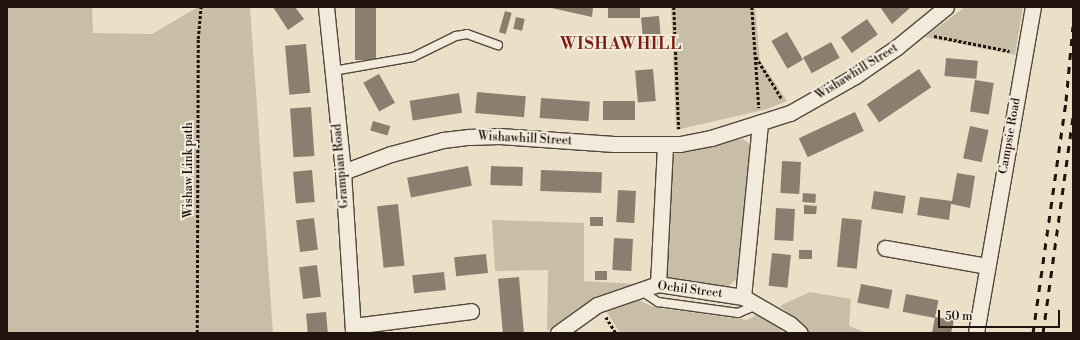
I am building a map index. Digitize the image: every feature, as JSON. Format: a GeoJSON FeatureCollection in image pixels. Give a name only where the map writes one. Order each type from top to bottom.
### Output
{"type":"FeatureCollection","features":[{"type":"Feature","properties":{"kind":"street","name":"Grampian Road"},"geometry":{"type":"LineString","coordinates":[[326,7],[342,172],[353,330],[471,311]]}},
{"type":"Feature","properties":{"kind":"street","name":"Wishawhill Street"},"geometry":{"type":"LineString","coordinates":[[342,172],[391,154],[443,140],[468,137],[499,136],[614,144],[672,144],[711,138],[760,124],[790,113],[855,76],[916,33],[946,7]]}},
{"type":"Feature","properties":{"kind":"street","name":"Campsie Road"},"geometry":{"type":"LineString","coordinates":[[976,333],[1033,7]]}},
{"type":"Feature","properties":{"kind":"street"},"geometry":{"type":"LineString","coordinates":[[743,297],[760,124]]}},
{"type":"Feature","properties":{"kind":"street"},"geometry":{"type":"LineString","coordinates":[[658,284],[672,144]]}},
{"type":"Feature","properties":{"kind":"street"},"geometry":{"type":"LineString","coordinates":[[885,248],[987,266]]}},
{"type":"Feature","properties":{"kind":"street","name":"Ochil Street"},"geometry":{"type":"LineString","coordinates":[[558,333],[597,305],[658,284],[743,297],[790,324],[800,333]]}},
{"type":"Feature","properties":{"kind":"lane"},"geometry":{"type":"LineString","coordinates":[[333,71],[413,57],[456,36],[467,34],[498,45]]}},
{"type":"Feature","properties":{"kind":"lane"},"geometry":{"type":"LineString","coordinates":[[640,290],[658,302],[738,313],[757,305]]}},
{"type":"Feature","properties":{"kind":"path","name":"Wishaw Link path"},"geometry":{"type":"LineString","coordinates":[[197,333],[198,38],[201,7]]}},
{"type":"Feature","properties":{"kind":"path"},"geometry":{"type":"LineString","coordinates":[[672,144],[674,7]]}},
{"type":"Feature","properties":{"kind":"path"},"geometry":{"type":"LineString","coordinates":[[752,7],[760,124]]}},
{"type":"Feature","properties":{"kind":"path"},"geometry":{"type":"LineString","coordinates":[[916,33],[1025,54]]}},
{"type":"Feature","properties":{"kind":"path"},"geometry":{"type":"LineString","coordinates":[[756,57],[790,113]]}},
{"type":"Feature","properties":{"kind":"shaded area"},"geometry":{"type":"Polygon","coordinates":[[[7,7],[92,7],[93,33],[152,34],[198,7],[250,7],[273,333],[7,333],[7,7]]]}},
{"type":"Feature","properties":{"kind":"shaded area"},"geometry":{"type":"Polygon","coordinates":[[[671,7],[755,7],[760,60],[787,101],[767,109],[676,130],[671,7]]]}},
{"type":"Feature","properties":{"kind":"shaded area"},"geometry":{"type":"Polygon","coordinates":[[[965,7],[1023,7],[1015,55],[925,37],[965,7]]]}},
{"type":"Feature","properties":{"kind":"shaded area"},"geometry":{"type":"Polygon","coordinates":[[[743,139],[750,144],[739,277],[726,288],[673,282],[663,272],[671,159],[678,150],[743,139]]]}},
{"type":"Feature","properties":{"kind":"shaded area"},"geometry":{"type":"Polygon","coordinates":[[[492,220],[584,223],[584,281],[636,284],[599,296],[547,331],[548,270],[495,271],[492,220]]]}},
{"type":"Feature","properties":{"kind":"shaded area"},"geometry":{"type":"Polygon","coordinates":[[[810,292],[851,299],[849,326],[867,333],[810,333],[780,306],[810,292]]]}},
{"type":"Feature","properties":{"kind":"shaded area"},"geometry":{"type":"Polygon","coordinates":[[[635,298],[653,307],[747,320],[760,313],[784,328],[779,333],[620,333],[604,307],[635,298]]]}},
{"type":"Feature","properties":{"kind":"building"},"geometry":{"type":"Polygon","coordinates":[[[273,7],[295,7],[304,19],[288,30],[273,7]]]}},
{"type":"Feature","properties":{"kind":"building"},"geometry":{"type":"Polygon","coordinates":[[[355,7],[376,7],[376,60],[355,60],[355,7]]]}},
{"type":"Feature","properties":{"kind":"building"},"geometry":{"type":"Polygon","coordinates":[[[547,7],[593,7],[592,17],[547,7]]]}},
{"type":"Feature","properties":{"kind":"building"},"geometry":{"type":"Polygon","coordinates":[[[608,7],[640,7],[640,18],[608,18],[608,7]]]}},
{"type":"Feature","properties":{"kind":"building"},"geometry":{"type":"Polygon","coordinates":[[[880,7],[911,7],[892,24],[880,7]]]}},
{"type":"Feature","properties":{"kind":"building"},"geometry":{"type":"Polygon","coordinates":[[[505,11],[512,13],[506,34],[499,32],[505,11]]]}},
{"type":"Feature","properties":{"kind":"building"},"geometry":{"type":"Polygon","coordinates":[[[659,16],[662,48],[644,49],[641,18],[659,16]]]}},
{"type":"Feature","properties":{"kind":"building"},"geometry":{"type":"Polygon","coordinates":[[[516,17],[525,19],[522,31],[513,29],[516,17]]]}},
{"type":"Feature","properties":{"kind":"building"},"geometry":{"type":"Polygon","coordinates":[[[867,19],[878,35],[852,53],[841,37],[867,19]]]}},
{"type":"Feature","properties":{"kind":"building"},"geometry":{"type":"Polygon","coordinates":[[[787,32],[803,60],[787,69],[771,41],[787,32]]]}},
{"type":"Feature","properties":{"kind":"building"},"geometry":{"type":"Polygon","coordinates":[[[831,42],[840,58],[812,73],[803,58],[831,42]]]}},
{"type":"Feature","properties":{"kind":"building"},"geometry":{"type":"Polygon","coordinates":[[[306,44],[310,93],[289,95],[285,46],[306,44]]]}},
{"type":"Feature","properties":{"kind":"building"},"geometry":{"type":"Polygon","coordinates":[[[946,58],[978,61],[976,79],[944,76],[946,58]]]}},
{"type":"Feature","properties":{"kind":"building"},"geometry":{"type":"Polygon","coordinates":[[[653,69],[656,101],[638,102],[635,71],[653,69]]]}},
{"type":"Feature","properties":{"kind":"building"},"geometry":{"type":"Polygon","coordinates":[[[919,69],[931,87],[879,122],[867,104],[919,69]]]}},
{"type":"Feature","properties":{"kind":"building"},"geometry":{"type":"Polygon","coordinates":[[[379,74],[395,103],[379,112],[363,83],[379,74]]]}},
{"type":"Feature","properties":{"kind":"building"},"geometry":{"type":"Polygon","coordinates":[[[975,80],[994,83],[989,115],[970,112],[975,80]]]}},
{"type":"Feature","properties":{"kind":"building"},"geometry":{"type":"Polygon","coordinates":[[[477,92],[526,96],[524,117],[475,113],[477,92]]]}},
{"type":"Feature","properties":{"kind":"building"},"geometry":{"type":"Polygon","coordinates":[[[459,93],[462,113],[413,121],[410,101],[459,93]]]}},
{"type":"Feature","properties":{"kind":"building"},"geometry":{"type":"Polygon","coordinates":[[[541,98],[590,101],[588,121],[540,118],[541,98]]]}},
{"type":"Feature","properties":{"kind":"building"},"geometry":{"type":"Polygon","coordinates":[[[603,101],[635,101],[635,120],[603,120],[603,101]]]}},
{"type":"Feature","properties":{"kind":"building"},"geometry":{"type":"Polygon","coordinates":[[[311,107],[314,156],[293,157],[290,108],[311,107]]]}},
{"type":"Feature","properties":{"kind":"building"},"geometry":{"type":"Polygon","coordinates":[[[855,112],[864,131],[808,157],[799,138],[855,112]]]}},
{"type":"Feature","properties":{"kind":"building"},"geometry":{"type":"Polygon","coordinates":[[[373,121],[390,126],[388,136],[370,131],[373,121]]]}},
{"type":"Feature","properties":{"kind":"building"},"geometry":{"type":"Polygon","coordinates":[[[970,126],[989,130],[982,162],[963,158],[970,126]]]}},
{"type":"Feature","properties":{"kind":"building"},"geometry":{"type":"Polygon","coordinates":[[[782,161],[801,162],[799,194],[780,193],[782,161]]]}},
{"type":"Feature","properties":{"kind":"building"},"geometry":{"type":"Polygon","coordinates":[[[468,166],[472,186],[411,197],[407,178],[468,166]]]}},
{"type":"Feature","properties":{"kind":"building"},"geometry":{"type":"Polygon","coordinates":[[[491,166],[523,167],[522,186],[490,185],[491,166]]]}},
{"type":"Feature","properties":{"kind":"building"},"geometry":{"type":"Polygon","coordinates":[[[312,170],[315,202],[296,204],[293,172],[312,170]]]}},
{"type":"Feature","properties":{"kind":"building"},"geometry":{"type":"Polygon","coordinates":[[[541,170],[602,172],[601,193],[540,191],[541,170]]]}},
{"type":"Feature","properties":{"kind":"building"},"geometry":{"type":"Polygon","coordinates":[[[957,173],[975,176],[970,208],[951,204],[949,220],[917,215],[920,197],[952,201],[957,173]]]}},
{"type":"Feature","properties":{"kind":"building"},"geometry":{"type":"Polygon","coordinates":[[[618,190],[636,191],[634,223],[616,222],[618,190]]]}},
{"type":"Feature","properties":{"kind":"building"},"geometry":{"type":"Polygon","coordinates":[[[874,191],[906,196],[903,214],[871,209],[874,191]]]}},
{"type":"Feature","properties":{"kind":"building"},"geometry":{"type":"Polygon","coordinates":[[[803,193],[816,194],[815,203],[802,202],[803,193]]]}},
{"type":"Feature","properties":{"kind":"building"},"geometry":{"type":"Polygon","coordinates":[[[398,204],[404,266],[384,268],[377,206],[398,204]]]}},
{"type":"Feature","properties":{"kind":"building"},"geometry":{"type":"Polygon","coordinates":[[[804,205],[817,206],[816,214],[804,214],[804,205]]]}},
{"type":"Feature","properties":{"kind":"building"},"geometry":{"type":"Polygon","coordinates":[[[776,208],[795,209],[793,241],[774,240],[776,208]]]}},
{"type":"Feature","properties":{"kind":"building"},"geometry":{"type":"Polygon","coordinates":[[[590,217],[603,217],[603,226],[590,226],[590,217]]]}},
{"type":"Feature","properties":{"kind":"building"},"geometry":{"type":"Polygon","coordinates":[[[314,218],[318,250],[300,252],[296,220],[314,218]]]}},
{"type":"Feature","properties":{"kind":"building"},"geometry":{"type":"Polygon","coordinates":[[[842,218],[862,220],[857,269],[837,267],[842,218]]]}},
{"type":"Feature","properties":{"kind":"building"},"geometry":{"type":"Polygon","coordinates":[[[614,238],[633,239],[631,271],[612,270],[614,238]]]}},
{"type":"Feature","properties":{"kind":"building"},"geometry":{"type":"Polygon","coordinates":[[[799,250],[812,250],[812,259],[799,259],[799,250]]]}},
{"type":"Feature","properties":{"kind":"building"},"geometry":{"type":"Polygon","coordinates":[[[772,253],[791,255],[787,288],[769,286],[772,253]]]}},
{"type":"Feature","properties":{"kind":"building"},"geometry":{"type":"Polygon","coordinates":[[[486,254],[488,273],[456,276],[454,257],[486,254]]]}},
{"type":"Feature","properties":{"kind":"building"},"geometry":{"type":"Polygon","coordinates":[[[317,265],[321,297],[303,299],[299,267],[317,265]]]}},
{"type":"Feature","properties":{"kind":"building"},"geometry":{"type":"Polygon","coordinates":[[[595,271],[607,271],[607,280],[595,280],[595,271]]]}},
{"type":"Feature","properties":{"kind":"building"},"geometry":{"type":"Polygon","coordinates":[[[444,272],[446,290],[414,293],[412,275],[444,272]]]}},
{"type":"Feature","properties":{"kind":"building"},"geometry":{"type":"Polygon","coordinates":[[[519,277],[524,333],[503,333],[498,279],[519,277]]]}},
{"type":"Feature","properties":{"kind":"building"},"geometry":{"type":"Polygon","coordinates":[[[861,284],[892,290],[889,309],[857,303],[861,284]]]}},
{"type":"Feature","properties":{"kind":"building"},"geometry":{"type":"Polygon","coordinates":[[[906,294],[938,300],[935,318],[903,312],[906,294]]]}},
{"type":"Feature","properties":{"kind":"building"},"geometry":{"type":"Polygon","coordinates":[[[326,312],[328,333],[308,333],[306,314],[326,312]]]}},
{"type":"Feature","properties":{"kind":"building"},"geometry":{"type":"Polygon","coordinates":[[[935,317],[954,320],[951,333],[932,333],[935,317]]]}},
{"type":"Feature","properties":{"kind":"railway"},"geometry":{"type":"LineString","coordinates":[[1033,333],[1066,101],[1073,26]]}},
{"type":"Feature","properties":{"kind":"railway"},"geometry":{"type":"LineString","coordinates":[[1043,333],[1073,117]]}},
{"type":"Feature","properties":{"kind":"district","name":"WISHAWHILL"},"geometry":{"type":"Point","coordinates":[621,44]}}]}
